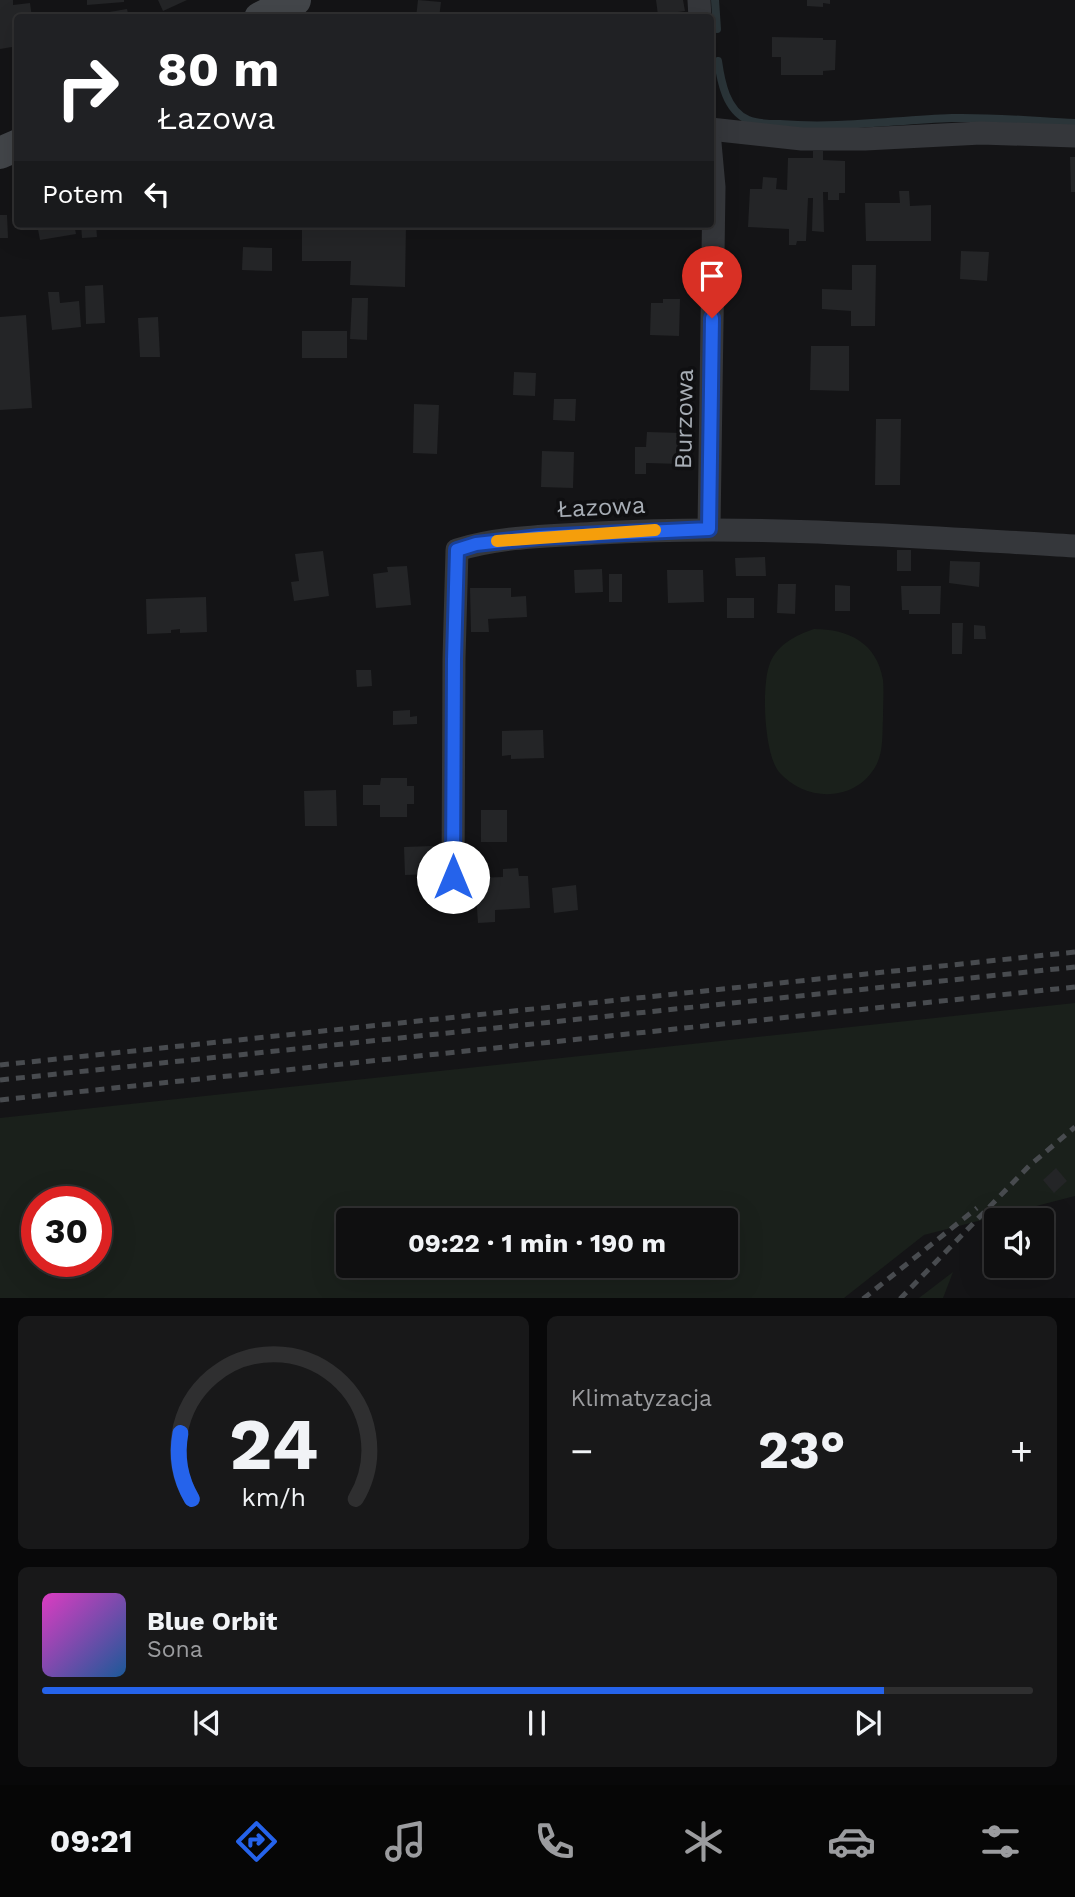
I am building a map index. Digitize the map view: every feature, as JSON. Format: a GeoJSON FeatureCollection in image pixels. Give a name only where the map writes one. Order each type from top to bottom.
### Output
{"type":"FeatureCollection","features":[{"type":"Feature","properties":{"kind":"street"},"geometry":{"type":"LineString","coordinates":[[268,14],[295,0]]}},
{"type":"Feature","properties":{"kind":"street"},"geometry":{"type":"LineString","coordinates":[[714,129],[802,139],[865,139],[981,133],[1075,136]]}},
{"type":"Feature","properties":{"kind":"street","name":"Burzowa"},"geometry":{"type":"LineString","coordinates":[[709,529],[713,228]]}},
{"type":"Feature","properties":{"kind":"street","name":"Łazowa"},"geometry":{"type":"LineString","coordinates":[[453,877],[457,550],[476,544],[539,537],[709,529],[799,530],[1075,546]]}},
{"type":"Feature","properties":{"kind":"shaded area"},"geometry":{"type":"Polygon","coordinates":[[[814,629],[839,632],[859,641],[875,656],[883,680],[882,738],[877,763],[865,780],[841,793],[814,793],[789,782],[774,763],[767,735],[767,673],[773,656],[788,641],[814,629]]]}},
{"type":"Feature","properties":{"kind":"shaded area"},"geometry":{"type":"Polygon","coordinates":[[[1075,1003],[1075,1196],[1029,1208],[984,1208],[984,1220],[924,1235],[844,1298],[0,1298],[0,1118],[1075,1003]]]}},
{"type":"Feature","properties":{"kind":"shaded area"},"geometry":{"type":"Polygon","coordinates":[[[953,1272],[943,1298],[919,1298],[953,1272]]]}},
{"type":"Feature","properties":{"kind":"building"},"geometry":{"type":"Polygon","coordinates":[[[0,0],[13,0],[13,5],[30,3],[31,14],[14,14],[14,47],[0,49],[0,0]]]}},
{"type":"Feature","properties":{"kind":"building"},"geometry":{"type":"Polygon","coordinates":[[[87,0],[124,0],[124,2],[87,5],[87,0]]]}},
{"type":"Feature","properties":{"kind":"building"},"geometry":{"type":"Polygon","coordinates":[[[158,0],[187,0],[163,11],[158,0]]]}},
{"type":"Feature","properties":{"kind":"building"},"geometry":{"type":"Polygon","coordinates":[[[418,0],[441,2],[440,14],[416,14],[418,0]]]}},
{"type":"Feature","properties":{"kind":"building"},"geometry":{"type":"Polygon","coordinates":[[[656,0],[683,0],[685,11],[658,14],[656,0]]]}},
{"type":"Feature","properties":{"kind":"building"},"geometry":{"type":"Polygon","coordinates":[[[807,0],[830,0],[830,4],[823,3],[823,7],[807,6],[807,0]]]}},
{"type":"Feature","properties":{"kind":"building"},"geometry":{"type":"Polygon","coordinates":[[[127,9],[128,14],[98,14],[127,9]]]}},
{"type":"Feature","properties":{"kind":"building"},"geometry":{"type":"Polygon","coordinates":[[[772,37],[836,40],[835,70],[823,71],[823,75],[781,75],[781,57],[772,57],[772,37]]]}},
{"type":"Feature","properties":{"kind":"building"},"geometry":{"type":"Polygon","coordinates":[[[813,151],[823,151],[823,160],[845,161],[845,193],[839,193],[839,200],[828,200],[828,192],[823,192],[824,232],[812,231],[813,198],[808,198],[806,241],[789,245],[789,229],[748,227],[750,189],[762,189],[763,177],[777,178],[776,189],[787,190],[788,158],[813,158],[813,151]]]}},
{"type":"Feature","properties":{"kind":"building"},"geometry":{"type":"Polygon","coordinates":[[[1070,157],[1075,157],[1075,192],[1071,192],[1070,157]]]}},
{"type":"Feature","properties":{"kind":"building"},"geometry":{"type":"Polygon","coordinates":[[[899,191],[909,191],[910,206],[931,205],[931,241],[866,241],[865,203],[900,203],[899,191]]]}},
{"type":"Feature","properties":{"kind":"building"},"geometry":{"type":"Polygon","coordinates":[[[0,215],[7,215],[8,238],[0,238],[0,215]]]}},
{"type":"Feature","properties":{"kind":"building"},"geometry":{"type":"Polygon","coordinates":[[[38,228],[75,228],[76,234],[40,240],[38,228]]]}},
{"type":"Feature","properties":{"kind":"building"},"geometry":{"type":"Polygon","coordinates":[[[81,228],[96,228],[97,237],[82,238],[81,228]]]}},
{"type":"Feature","properties":{"kind":"building"},"geometry":{"type":"Polygon","coordinates":[[[302,228],[406,228],[405,287],[350,285],[351,261],[302,261],[302,228]]]}},
{"type":"Feature","properties":{"kind":"building"},"geometry":{"type":"Polygon","coordinates":[[[243,247],[272,248],[272,271],[242,270],[243,247]]]}},
{"type":"Feature","properties":{"kind":"building"},"geometry":{"type":"Polygon","coordinates":[[[961,251],[989,252],[987,281],[960,279],[961,251]]]}},
{"type":"Feature","properties":{"kind":"building"},"geometry":{"type":"Polygon","coordinates":[[[852,265],[876,265],[875,326],[851,326],[851,311],[822,309],[822,289],[852,290],[852,265]]]}},
{"type":"Feature","properties":{"kind":"building"},"geometry":{"type":"Polygon","coordinates":[[[103,285],[105,323],[86,324],[85,286],[103,285]]]}},
{"type":"Feature","properties":{"kind":"building"},"geometry":{"type":"Polygon","coordinates":[[[48,292],[59,292],[60,303],[79,301],[81,327],[52,330],[48,292]]]}},
{"type":"Feature","properties":{"kind":"building"},"geometry":{"type":"Polygon","coordinates":[[[352,298],[368,298],[367,340],[350,339],[352,298]]]}},
{"type":"Feature","properties":{"kind":"building"},"geometry":{"type":"Polygon","coordinates":[[[663,299],[680,299],[679,336],[650,335],[651,303],[663,303],[663,299]]]}},
{"type":"Feature","properties":{"kind":"building"},"geometry":{"type":"Polygon","coordinates":[[[26,315],[32,408],[0,410],[0,317],[26,315]]]}},
{"type":"Feature","properties":{"kind":"building"},"geometry":{"type":"Polygon","coordinates":[[[158,317],[160,357],[140,357],[138,318],[158,317]]]}},
{"type":"Feature","properties":{"kind":"building"},"geometry":{"type":"Polygon","coordinates":[[[302,331],[347,331],[347,358],[302,358],[302,331]]]}},
{"type":"Feature","properties":{"kind":"building"},"geometry":{"type":"Polygon","coordinates":[[[811,346],[849,346],[849,391],[810,390],[811,346]]]}},
{"type":"Feature","properties":{"kind":"building"},"geometry":{"type":"Polygon","coordinates":[[[514,372],[536,373],[535,396],[513,395],[514,372]]]}},
{"type":"Feature","properties":{"kind":"building"},"geometry":{"type":"Polygon","coordinates":[[[554,399],[576,399],[575,421],[553,420],[554,399]]]}},
{"type":"Feature","properties":{"kind":"building"},"geometry":{"type":"Polygon","coordinates":[[[414,404],[439,405],[437,454],[413,453],[414,404]]]}},
{"type":"Feature","properties":{"kind":"building"},"geometry":{"type":"Polygon","coordinates":[[[876,419],[901,419],[900,485],[875,485],[876,419]]]}},
{"type":"Feature","properties":{"kind":"building"},"geometry":{"type":"Polygon","coordinates":[[[647,432],[682,433],[682,464],[646,463],[646,474],[635,474],[635,447],[646,447],[647,432]]]}},
{"type":"Feature","properties":{"kind":"building"},"geometry":{"type":"Polygon","coordinates":[[[542,451],[574,452],[573,488],[541,487],[542,451]]]}},
{"type":"Feature","properties":{"kind":"building"},"geometry":{"type":"Polygon","coordinates":[[[897,550],[911,550],[911,571],[897,571],[897,550]]]}},
{"type":"Feature","properties":{"kind":"building"},"geometry":{"type":"Polygon","coordinates":[[[323,551],[329,596],[294,601],[291,582],[299,581],[295,554],[323,551]]]}},
{"type":"Feature","properties":{"kind":"building"},"geometry":{"type":"Polygon","coordinates":[[[765,557],[766,576],[736,576],[735,558],[765,557]]]}},
{"type":"Feature","properties":{"kind":"building"},"geometry":{"type":"Polygon","coordinates":[[[950,561],[980,562],[979,587],[949,583],[950,561]]]}},
{"type":"Feature","properties":{"kind":"building"},"geometry":{"type":"Polygon","coordinates":[[[407,566],[411,605],[376,608],[373,574],[388,572],[387,567],[407,566]]]}},
{"type":"Feature","properties":{"kind":"building"},"geometry":{"type":"Polygon","coordinates":[[[602,569],[603,592],[575,593],[574,570],[602,569]]]}},
{"type":"Feature","properties":{"kind":"building"},"geometry":{"type":"Polygon","coordinates":[[[667,570],[703,570],[704,602],[668,603],[667,570]]]}},
{"type":"Feature","properties":{"kind":"building"},"geometry":{"type":"Polygon","coordinates":[[[609,574],[622,574],[622,602],[609,602],[609,574]]]}},
{"type":"Feature","properties":{"kind":"building"},"geometry":{"type":"Polygon","coordinates":[[[778,584],[796,584],[795,614],[777,613],[778,584]]]}},
{"type":"Feature","properties":{"kind":"building"},"geometry":{"type":"Polygon","coordinates":[[[835,585],[850,586],[850,611],[835,611],[835,585]]]}},
{"type":"Feature","properties":{"kind":"building"},"geometry":{"type":"Polygon","coordinates":[[[901,586],[941,586],[940,614],[909,614],[909,610],[902,610],[901,586]]]}},
{"type":"Feature","properties":{"kind":"building"},"geometry":{"type":"Polygon","coordinates":[[[470,588],[511,588],[511,597],[526,596],[527,617],[488,619],[489,632],[471,632],[470,588]]]}},
{"type":"Feature","properties":{"kind":"building"},"geometry":{"type":"Polygon","coordinates":[[[206,597],[207,632],[180,633],[180,629],[171,630],[171,633],[147,634],[146,599],[206,597]]]}},
{"type":"Feature","properties":{"kind":"building"},"geometry":{"type":"Polygon","coordinates":[[[727,598],[754,598],[754,618],[727,618],[727,598]]]}},
{"type":"Feature","properties":{"kind":"building"},"geometry":{"type":"Polygon","coordinates":[[[952,623],[963,623],[962,654],[952,654],[952,623]]]}},
{"type":"Feature","properties":{"kind":"building"},"geometry":{"type":"Polygon","coordinates":[[[974,625],[985,626],[986,639],[974,639],[974,625]]]}},
{"type":"Feature","properties":{"kind":"building"},"geometry":{"type":"Polygon","coordinates":[[[356,670],[371,670],[372,686],[357,687],[356,670]]]}},
{"type":"Feature","properties":{"kind":"building"},"geometry":{"type":"Polygon","coordinates":[[[410,710],[410,717],[417,716],[417,724],[393,725],[393,711],[410,710]]]}},
{"type":"Feature","properties":{"kind":"building"},"geometry":{"type":"Polygon","coordinates":[[[543,730],[544,758],[511,759],[511,755],[502,756],[502,731],[543,730]]]}},
{"type":"Feature","properties":{"kind":"building"},"geometry":{"type":"Polygon","coordinates":[[[381,778],[407,778],[407,786],[414,786],[414,804],[407,804],[407,817],[380,817],[380,805],[363,805],[363,785],[380,785],[381,778]]]}},
{"type":"Feature","properties":{"kind":"building"},"geometry":{"type":"Polygon","coordinates":[[[336,790],[337,826],[305,826],[304,791],[336,790]]]}},
{"type":"Feature","properties":{"kind":"building"},"geometry":{"type":"Polygon","coordinates":[[[481,810],[507,810],[507,842],[481,842],[481,810]]]}},
{"type":"Feature","properties":{"kind":"building"},"geometry":{"type":"Polygon","coordinates":[[[433,846],[434,874],[405,875],[404,847],[433,846]]]}},
{"type":"Feature","properties":{"kind":"building"},"geometry":{"type":"Polygon","coordinates":[[[518,868],[519,876],[528,876],[530,908],[495,910],[495,922],[478,923],[475,878],[503,877],[503,869],[518,868]]]}},
{"type":"Feature","properties":{"kind":"building"},"geometry":{"type":"Polygon","coordinates":[[[576,885],[578,910],[554,913],[552,888],[576,885]]]}},
{"type":"Feature","properties":{"kind":"building"},"geometry":{"type":"Polygon","coordinates":[[[1056,1168],[1067,1181],[1054,1193],[1043,1180],[1056,1168]]]}},
{"type":"Feature","properties":{"kind":"waterway"},"geometry":{"type":"LineString","coordinates":[[715,0],[717,29]]}},
{"type":"Feature","properties":{"kind":"waterway"},"geometry":{"type":"LineString","coordinates":[[718,61],[723,86],[734,110],[756,122],[823,125],[967,118],[1075,123]]}},
{"type":"Feature","properties":{"kind":"railway"},"geometry":{"type":"LineString","coordinates":[[0,1065],[1075,952]]}},
{"type":"Feature","properties":{"kind":"railway"},"geometry":{"type":"LineString","coordinates":[[0,1080],[1075,967]]}},
{"type":"Feature","properties":{"kind":"railway"},"geometry":{"type":"LineString","coordinates":[[0,1100],[1075,987]]}},
{"type":"Feature","properties":{"kind":"railway"},"geometry":{"type":"LineString","coordinates":[[901,1298],[1029,1166],[1075,1127]]}},
{"type":"Feature","properties":{"kind":"railway"},"geometry":{"type":"LineString","coordinates":[[864,1298],[977,1208]]}},
{"type":"Feature","properties":{"kind":"slow traffic"},"geometry":{"type":"LineString","coordinates":[[497,541],[655,530]]}},
{"type":"Feature","properties":{"kind":"route"},"geometry":{"type":"LineString","coordinates":[[453,877],[457,550],[476,544],[539,537],[709,529],[712,318]]}}]}
